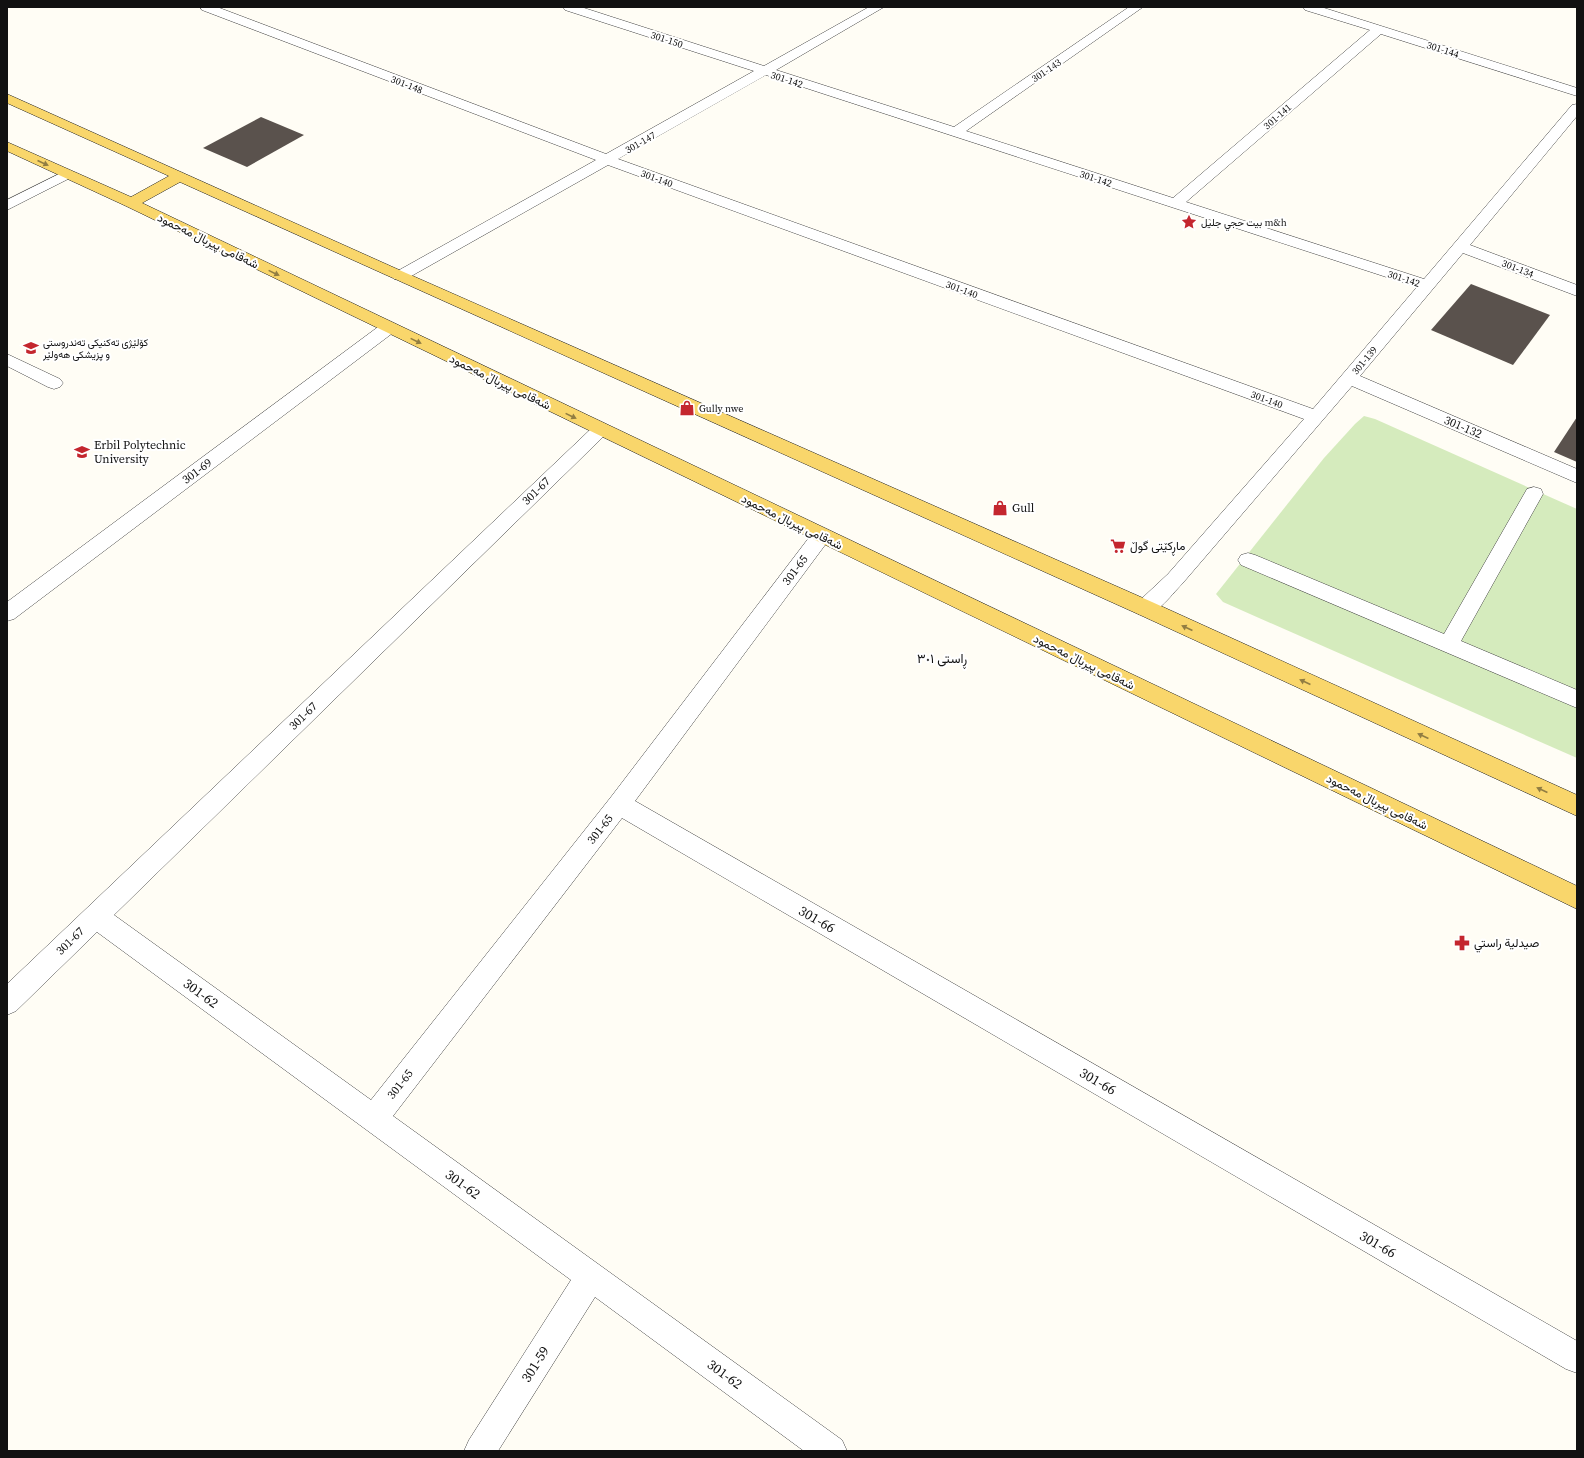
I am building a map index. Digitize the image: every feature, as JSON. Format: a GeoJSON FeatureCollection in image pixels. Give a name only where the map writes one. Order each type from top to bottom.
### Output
{"type":"FeatureCollection","features":[{"type":"Feature","properties":{"kind":"main road"},"geometry":{"type":"LineString","coordinates":[[7,98],[400,276],[1145,608],[1577,806]]}},
{"type":"Feature","properties":{"kind":"main road","name":"شەقامی پیرباڵ مەحمود"},"geometry":{"type":"LineString","coordinates":[[7,146],[131,203],[600,430],[1577,898]]}},
{"type":"Feature","properties":{"kind":"main road"},"geometry":{"type":"LineString","coordinates":[[131,203],[180,176]]}},
{"type":"Feature","properties":{"kind":"street","name":"301-148"},"geometry":{"type":"LineString","coordinates":[[206,7],[608,160]]}},
{"type":"Feature","properties":{"kind":"street","name":"301-150"},"geometry":{"type":"LineString","coordinates":[[569,7],[765,71]]}},
{"type":"Feature","properties":{"kind":"street","name":"301-147"},"geometry":{"type":"LineString","coordinates":[[400,276],[878,7]]}},
{"type":"Feature","properties":{"kind":"street","name":"301-143"},"geometry":{"type":"LineString","coordinates":[[954,133],[1137,7]]}},
{"type":"Feature","properties":{"kind":"street","name":"301-144"},"geometry":{"type":"LineString","coordinates":[[1309,7],[1577,92]]}},
{"type":"Feature","properties":{"kind":"street","name":"301-141"},"geometry":{"type":"LineString","coordinates":[[1175,204],[1379,29]]}},
{"type":"Feature","properties":{"kind":"street","name":"301-142"},"geometry":{"type":"LineString","coordinates":[[765,71],[1427,285]]}},
{"type":"Feature","properties":{"kind":"street","name":"301-139"},"geometry":{"type":"LineString","coordinates":[[1145,608],[1175,579],[1316,417],[1577,108]]}},
{"type":"Feature","properties":{"kind":"street","name":"301-140"},"geometry":{"type":"LineString","coordinates":[[608,160],[1316,417]]}},
{"type":"Feature","properties":{"kind":"street"},"geometry":{"type":"LineString","coordinates":[[7,206],[67,174]]}},
{"type":"Feature","properties":{"kind":"street","name":"301-134"},"geometry":{"type":"LineString","coordinates":[[1460,246],[1577,291]]}},
{"type":"Feature","properties":{"kind":"street","name":"301-69"},"geometry":{"type":"LineString","coordinates":[[7,613],[388,328]]}},
{"type":"Feature","properties":{"kind":"street"},"geometry":{"type":"LineString","coordinates":[[7,359],[54,383]]}},
{"type":"Feature","properties":{"kind":"street","name":"301-132"},"geometry":{"type":"LineString","coordinates":[[1349,378],[1577,476]]}},
{"type":"Feature","properties":{"kind":"street","name":"301-67"},"geometry":{"type":"LineString","coordinates":[[7,1002],[600,430]]}},
{"type":"Feature","properties":{"kind":"street"},"geometry":{"type":"LineString","coordinates":[[1448,645],[1534,494]]}},
{"type":"Feature","properties":{"kind":"street","name":"301-65"},"geometry":{"type":"LineString","coordinates":[[374,1118],[619,804],[821,536]]}},
{"type":"Feature","properties":{"kind":"street"},"geometry":{"type":"LineString","coordinates":[[1248,560],[1577,699]]}},
{"type":"Feature","properties":{"kind":"street","name":"301-66"},"geometry":{"type":"LineString","coordinates":[[619,804],[1577,1358]]}},
{"type":"Feature","properties":{"kind":"street","name":"301-62"},"geometry":{"type":"LineString","coordinates":[[96,916],[831,1451]]}},
{"type":"Feature","properties":{"kind":"street","name":"301-59"},"geometry":{"type":"LineString","coordinates":[[480,1451],[591,1276]]}},
{"type":"Feature","properties":{"kind":"green space"},"geometry":{"type":"Polygon","coordinates":[[[1364,416],[1375,419],[1577,509],[1577,758],[1223,602],[1216,594],[1324,458],[1364,416]]]}},
{"type":"Feature","properties":{"kind":"building"},"geometry":{"type":"Polygon","coordinates":[[[261,117],[304,135],[247,167],[203,148],[261,117]]]}},
{"type":"Feature","properties":{"kind":"building"},"geometry":{"type":"Polygon","coordinates":[[[1471,284],[1550,315],[1513,365],[1431,330],[1471,284]]]}},
{"type":"Feature","properties":{"kind":"building"},"geometry":{"type":"Polygon","coordinates":[[[1577,417],[1577,462],[1554,452],[1577,417]]]}},
{"type":"Feature","properties":{"kind":"place","name":"بيت حجي جليل m&h"},"geometry":{"type":"Point","coordinates":[1189,222]}},
{"type":"Feature","properties":{"kind":"place","name":"کۆلێژی تەکنیکی تەندروستی و پزیشکی هەولێر"},"geometry":{"type":"Point","coordinates":[31,348]}},
{"type":"Feature","properties":{"kind":"place","name":"Gully nwe"},"geometry":{"type":"Point","coordinates":[687,408]}},
{"type":"Feature","properties":{"kind":"place","name":"Erbil Polytechnic University"},"geometry":{"type":"Point","coordinates":[82,452]}},
{"type":"Feature","properties":{"kind":"place","name":"Gull"},"geometry":{"type":"Point","coordinates":[1000,508]}},
{"type":"Feature","properties":{"kind":"place","name":"ماڕکێتی گوڵ"},"geometry":{"type":"Point","coordinates":[1118,546]}},
{"type":"Feature","properties":{"kind":"place","name":"صيدلية راستي"},"geometry":{"type":"Point","coordinates":[1462,943]}},
{"type":"Feature","properties":{"kind":"district","name":"ڕاستی ٣٠١"},"geometry":{"type":"Point","coordinates":[942,658]}}]}
